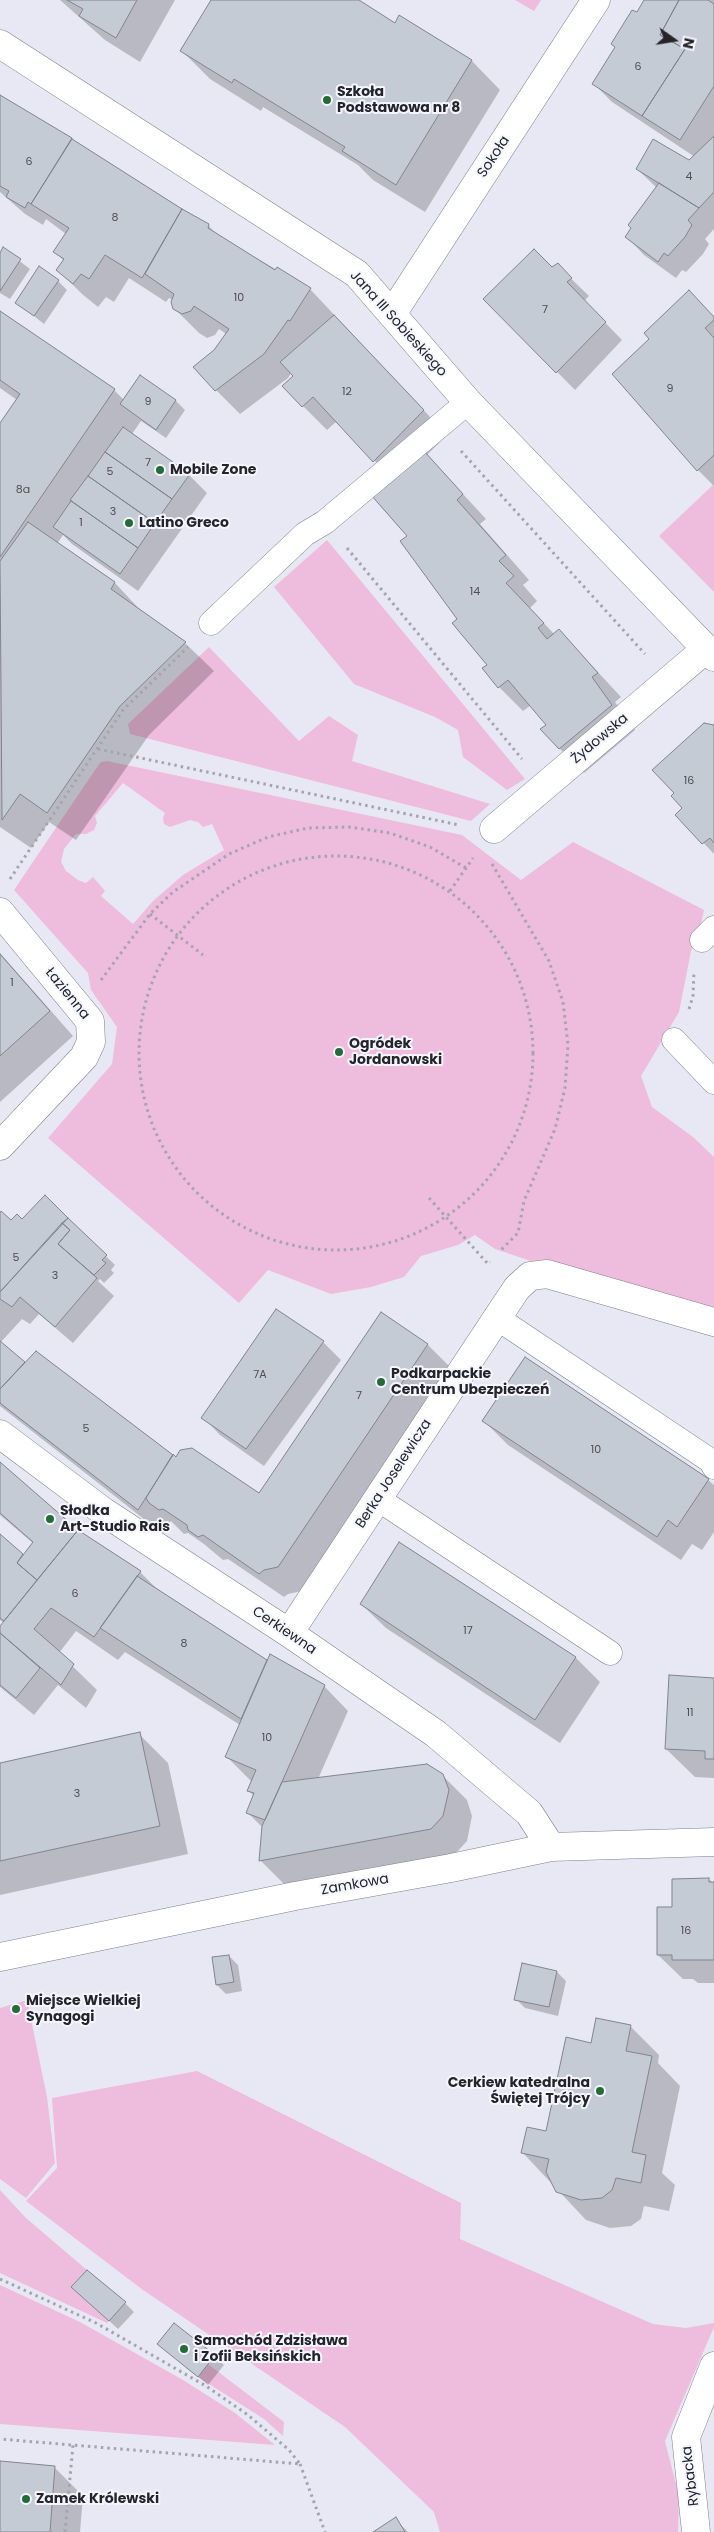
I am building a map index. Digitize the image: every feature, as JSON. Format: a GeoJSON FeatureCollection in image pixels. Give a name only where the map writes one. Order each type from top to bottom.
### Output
{"type":"FeatureCollection","features":[{"type":"Feature","properties":{"kind":"street","name":"Sokoła"},"geometry":{"type":"LineString","coordinates":[[392,314],[596,0]]}},
{"type":"Feature","properties":{"kind":"street","name":"Jana III Sobieskiego"},"geometry":{"type":"LineString","coordinates":[[0,44],[356,274],[468,402],[710,653]]}},
{"type":"Feature","properties":{"kind":"street","name":"Żydowska"},"geometry":{"type":"LineString","coordinates":[[494,829],[669,681],[710,653]]}},
{"type":"Feature","properties":{"kind":"street","name":"Łazienna"},"geometry":{"type":"LineString","coordinates":[[0,1146],[84,1057],[92,1042],[90,1022],[2,900]]}},
{"type":"Feature","properties":{"kind":"street","name":"Berka Joselewicza"},"geometry":{"type":"LineString","coordinates":[[289,1633],[517,1288],[530,1276],[547,1274],[714,1322]]}},
{"type":"Feature","properties":{"kind":"street","name":"Cerkiewna"},"geometry":{"type":"LineString","coordinates":[[0,1434],[104,1512],[289,1633],[436,1734],[529,1813],[551,1847]]}},
{"type":"Feature","properties":{"kind":"street","name":"Zamkowa"},"geometry":{"type":"LineString","coordinates":[[0,1957],[295,1896],[450,1868],[551,1847],[714,1842]]}},
{"type":"Feature","properties":{"kind":"street","name":"Rybacka"},"geometry":{"type":"LineString","coordinates":[[696,2532],[686,2437],[714,2366]]}},
{"type":"Feature","properties":{"kind":"lane"},"geometry":{"type":"LineString","coordinates":[[211,623],[305,534],[325,522],[468,402]]}},
{"type":"Feature","properties":{"kind":"lane"},"geometry":{"type":"LineString","coordinates":[[674,1040],[714,1082]]}},
{"type":"Feature","properties":{"kind":"lane"},"geometry":{"type":"LineString","coordinates":[[497,1318],[711,1461],[714,1467]]}},
{"type":"Feature","properties":{"kind":"lane"},"geometry":{"type":"LineString","coordinates":[[378,1499],[610,1654]]}},
{"type":"Feature","properties":{"kind":"path"},"geometry":{"type":"LineString","coordinates":[[439,426],[669,681]]}},
{"type":"Feature","properties":{"kind":"path"},"geometry":{"type":"LineString","coordinates":[[325,522],[544,786]]}},
{"type":"Feature","properties":{"kind":"path"},"geometry":{"type":"LineString","coordinates":[[2,900],[123,710],[182,653]]}},
{"type":"Feature","properties":{"kind":"path"},"geometry":{"type":"LineString","coordinates":[[98,749],[470,827],[494,829]]}},
{"type":"Feature","properties":{"kind":"path"},"geometry":{"type":"LineString","coordinates":[[93,980],[101,980],[150,914],[173,892],[229,854],[268,838],[308,828],[349,827],[390,833],[430,847],[466,868]]}},
{"type":"Feature","properties":{"kind":"path"},"geometry":{"type":"LineString","coordinates":[[348,855],[384,861],[418,873],[450,891],[478,915],[500,943],[521,984],[529,1010],[533,1046],[531,1082],[522,1118],[508,1151],[486,1181],[460,1206],[430,1227],[396,1241],[361,1249],[325,1250],[288,1245],[254,1233],[222,1215],[194,1191],[172,1162],[155,1130],[144,1096],[138,1059],[141,1023],[150,987],[165,954],[178,936],[186,924],[212,899],[242,879],[276,864],[311,856],[348,855]]}},
{"type":"Feature","properties":{"kind":"path"},"geometry":{"type":"LineString","coordinates":[[491,862],[549,962],[562,1002],[568,1045],[566,1088],[554,1129],[524,1201],[518,1234],[500,1252]]}},
{"type":"Feature","properties":{"kind":"path"},"geometry":{"type":"LineString","coordinates":[[150,914],[203,955]]}},
{"type":"Feature","properties":{"kind":"path"},"geometry":{"type":"LineString","coordinates":[[693,996],[694,968]]}},
{"type":"Feature","properties":{"kind":"path"},"geometry":{"type":"LineString","coordinates":[[429,1198],[488,1264],[494,1258]]}},
{"type":"Feature","properties":{"kind":"path"},"geometry":{"type":"LineString","coordinates":[[0,2280],[96,2323],[206,2386],[248,2415],[289,2450],[300,2464],[325,2532]]}},
{"type":"Feature","properties":{"kind":"path"},"geometry":{"type":"LineString","coordinates":[[0,2439],[300,2464]]}},
{"type":"Feature","properties":{"kind":"path"},"geometry":{"type":"LineString","coordinates":[[66,2532],[73,2445]]}},
{"type":"Feature","properties":{"kind":"path"},"geometry":{"type":"LineString","coordinates":[[50,2532],[56,2532]]}},
{"type":"Feature","properties":{"kind":"shaded area"},"geometry":{"type":"Polygon","coordinates":[[[515,0],[541,0],[534,11],[515,0]]]}},
{"type":"Feature","properties":{"kind":"shaded area"},"geometry":{"type":"Polygon","coordinates":[[[714,484],[714,592],[659,536],[714,484]]]}},
{"type":"Feature","properties":{"kind":"shaded area"},"geometry":{"type":"Polygon","coordinates":[[[327,540],[525,779],[507,790],[463,757],[458,730],[435,717],[354,684],[274,587],[327,540]]]}},
{"type":"Feature","properties":{"kind":"shaded area"},"geometry":{"type":"Polygon","coordinates":[[[209,647],[299,741],[329,716],[358,735],[352,761],[490,804],[471,821],[130,734],[128,724],[209,647]]]}},
{"type":"Feature","properties":{"kind":"shaded area"},"geometry":{"type":"Polygon","coordinates":[[[107,761],[462,835],[521,880],[573,842],[704,910],[700,928],[691,951],[679,1012],[641,1076],[652,1107],[693,1137],[714,1157],[714,1310],[571,1267],[540,1260],[531,1261],[495,1249],[475,1235],[458,1245],[421,1256],[404,1277],[371,1287],[331,1294],[268,1270],[239,1303],[48,1138],[112,1064],[117,1027],[91,990],[88,973],[14,890],[101,762],[107,761]],[[123,783],[95,816],[97,823],[94,830],[86,834],[76,834],[64,849],[61,862],[66,871],[78,880],[86,883],[93,877],[105,891],[101,896],[133,924],[153,901],[183,875],[224,850],[212,824],[203,827],[198,822],[190,820],[170,827],[164,824],[163,818],[165,813],[123,783]]]}},
{"type":"Feature","properties":{"kind":"shaded area"},"geometry":{"type":"Polygon","coordinates":[[[27,2000],[47,2097],[55,2163],[26,2198],[0,2179],[0,2008],[27,2000]]]}},
{"type":"Feature","properties":{"kind":"shaded area"},"geometry":{"type":"Polygon","coordinates":[[[197,2071],[461,2203],[460,2239],[653,2324],[686,2328],[714,2323],[714,2327],[665,2441],[679,2496],[678,2532],[440,2532],[434,2512],[345,2427],[143,2290],[26,2201],[57,2168],[52,2098],[197,2071]]]}},
{"type":"Feature","properties":{"kind":"shaded area"},"geometry":{"type":"Polygon","coordinates":[[[0,2190],[26,2218],[87,2270],[71,2287],[109,2321],[107,2323],[0,2273],[0,2190]]]}},
{"type":"Feature","properties":{"kind":"shaded area"},"geometry":{"type":"Polygon","coordinates":[[[0,2285],[80,2322],[183,2380],[235,2413],[275,2445],[0,2424],[0,2285]]]}},
{"type":"Feature","properties":{"kind":"shaded area"},"geometry":{"type":"Polygon","coordinates":[[[208,2364],[284,2422],[283,2436],[264,2419],[198,2377],[208,2364]]]}},
{"type":"Feature","properties":{"kind":"building"},"geometry":{"type":"Polygon","coordinates":[[[67,0],[137,0],[116,38],[79,16],[83,9],[67,0]]]}},
{"type":"Feature","properties":{"kind":"building"},"geometry":{"type":"Polygon","coordinates":[[[211,0],[359,0],[395,23],[399,15],[472,60],[396,185],[342,151],[345,147],[234,79],[232,83],[180,51],[211,0]]]}},
{"type":"Feature","properties":{"kind":"building"},"geometry":{"type":"Polygon","coordinates":[[[644,0],[679,0],[660,35],[685,49],[642,116],[592,84],[615,47],[611,44],[632,10],[637,12],[644,0]]]}},
{"type":"Feature","properties":{"kind":"building"},"geometry":{"type":"Polygon","coordinates":[[[679,0],[708,0],[714,4],[714,86],[680,140],[642,116],[685,49],[660,35],[679,0]]]}},
{"type":"Feature","properties":{"kind":"building"},"geometry":{"type":"Polygon","coordinates":[[[0,95],[72,138],[31,204],[28,202],[25,208],[6,197],[9,191],[0,186],[0,95]]]}},
{"type":"Feature","properties":{"kind":"building"},"geometry":{"type":"Polygon","coordinates":[[[714,136],[714,192],[699,208],[636,169],[653,139],[689,160],[714,136]]]}},
{"type":"Feature","properties":{"kind":"building"},"geometry":{"type":"Polygon","coordinates":[[[72,139],[182,209],[142,278],[105,255],[89,279],[81,274],[73,284],[56,270],[64,259],[53,252],[69,228],[31,204],[72,139]]]}},
{"type":"Feature","properties":{"kind":"building"},"geometry":{"type":"Polygon","coordinates":[[[659,183],[699,208],[688,220],[692,225],[685,237],[668,256],[664,253],[658,262],[625,237],[631,228],[628,225],[659,183]]]}},
{"type":"Feature","properties":{"kind":"building"},"geometry":{"type":"Polygon","coordinates":[[[182,209],[209,224],[208,228],[275,270],[277,267],[311,288],[290,321],[288,320],[264,354],[215,391],[193,367],[214,350],[229,329],[194,306],[191,311],[182,314],[173,309],[171,302],[174,294],[145,274],[182,209]]]}},
{"type":"Feature","properties":{"kind":"building"},"geometry":{"type":"Polygon","coordinates":[[[3,247],[21,259],[0,291],[0,253],[3,247]]]}},
{"type":"Feature","properties":{"kind":"building"},"geometry":{"type":"Polygon","coordinates":[[[534,249],[552,267],[558,263],[572,278],[567,282],[606,322],[556,373],[483,299],[534,249]]]}},
{"type":"Feature","properties":{"kind":"building"},"geometry":{"type":"Polygon","coordinates":[[[39,266],[59,280],[34,316],[15,303],[39,266]]]}},
{"type":"Feature","properties":{"kind":"building"},"geometry":{"type":"Polygon","coordinates":[[[689,290],[714,317],[714,320],[705,328],[714,338],[714,455],[697,471],[612,374],[649,339],[644,333],[689,290]]]}},
{"type":"Feature","properties":{"kind":"building"},"geometry":{"type":"Polygon","coordinates":[[[0,311],[115,389],[0,557],[0,423],[20,394],[0,380],[0,311]]]}},
{"type":"Feature","properties":{"kind":"building"},"geometry":{"type":"Polygon","coordinates":[[[334,315],[424,410],[373,462],[313,397],[302,407],[282,386],[293,376],[280,362],[334,315]]]}},
{"type":"Feature","properties":{"kind":"building"},"geometry":{"type":"Polygon","coordinates":[[[140,375],[176,400],[156,430],[120,404],[140,375]]]}},
{"type":"Feature","properties":{"kind":"building"},"geometry":{"type":"Polygon","coordinates":[[[123,427],[190,474],[172,499],[105,452],[123,427]]]}},
{"type":"Feature","properties":{"kind":"building"},"geometry":{"type":"Polygon","coordinates":[[[424,451],[463,494],[457,500],[506,555],[499,561],[514,576],[506,583],[544,623],[538,628],[547,639],[559,629],[598,673],[592,677],[612,705],[559,749],[540,729],[546,725],[508,680],[498,688],[482,668],[487,665],[452,623],[457,619],[400,541],[407,536],[371,495],[424,451]]]}},
{"type":"Feature","properties":{"kind":"building"},"geometry":{"type":"Polygon","coordinates":[[[105,452],[172,499],[155,523],[88,476],[105,452]]]}},
{"type":"Feature","properties":{"kind":"building"},"geometry":{"type":"Polygon","coordinates":[[[88,476],[155,523],[138,548],[70,500],[88,476]]]}},
{"type":"Feature","properties":{"kind":"building"},"geometry":{"type":"Polygon","coordinates":[[[71,501],[138,548],[120,574],[53,527],[71,501]]]}},
{"type":"Feature","properties":{"kind":"building"},"geometry":{"type":"Polygon","coordinates":[[[28,522],[115,582],[111,589],[186,642],[120,706],[47,813],[20,794],[2,820],[0,561],[28,522]]]}},
{"type":"Feature","properties":{"kind":"building"},"geometry":{"type":"Polygon","coordinates":[[[704,723],[714,725],[714,843],[710,838],[702,844],[675,815],[682,808],[671,796],[674,793],[652,770],[704,723]]]}},
{"type":"Feature","properties":{"kind":"building"},"geometry":{"type":"Polygon","coordinates":[[[0,954],[50,1011],[0,1056],[0,954]]]}},
{"type":"Feature","properties":{"kind":"building"},"geometry":{"type":"Polygon","coordinates":[[[45,1195],[68,1218],[0,1292],[0,1213],[1,1211],[11,1220],[17,1214],[22,1219],[45,1195]]]}},
{"type":"Feature","properties":{"kind":"building"},"geometry":{"type":"Polygon","coordinates":[[[68,1218],[107,1255],[102,1260],[106,1263],[94,1275],[58,1244],[70,1230],[62,1223],[68,1218]]]}},
{"type":"Feature","properties":{"kind":"building"},"geometry":{"type":"Polygon","coordinates":[[[62,1223],[70,1230],[58,1244],[97,1278],[55,1327],[20,1297],[12,1307],[0,1299],[0,1292],[62,1223]]]}},
{"type":"Feature","properties":{"kind":"building"},"geometry":{"type":"Polygon","coordinates":[[[276,1309],[324,1341],[246,1449],[201,1418],[276,1309]]]}},
{"type":"Feature","properties":{"kind":"building"},"geometry":{"type":"Polygon","coordinates":[[[381,1312],[428,1344],[278,1567],[264,1570],[259,1574],[203,1535],[198,1537],[188,1530],[187,1525],[163,1509],[159,1510],[149,1503],[146,1498],[173,1454],[176,1457],[180,1450],[192,1448],[259,1493],[381,1312]]]}},
{"type":"Feature","properties":{"kind":"building"},"geometry":{"type":"Polygon","coordinates":[[[0,1341],[25,1362],[0,1389],[0,1341]]]}},
{"type":"Feature","properties":{"kind":"building"},"geometry":{"type":"Polygon","coordinates":[[[36,1351],[173,1455],[138,1510],[0,1403],[0,1389],[36,1351]]]}},
{"type":"Feature","properties":{"kind":"building"},"geometry":{"type":"Polygon","coordinates":[[[525,1357],[709,1479],[677,1527],[668,1520],[657,1537],[482,1421],[525,1357]]]}},
{"type":"Feature","properties":{"kind":"building"},"geometry":{"type":"Polygon","coordinates":[[[0,1462],[78,1530],[37,1580],[17,1563],[33,1542],[0,1513],[0,1462]]]}},
{"type":"Feature","properties":{"kind":"building"},"geometry":{"type":"Polygon","coordinates":[[[78,1530],[141,1571],[94,1637],[51,1608],[34,1629],[74,1664],[61,1685],[0,1633],[0,1626],[78,1530]]]}},
{"type":"Feature","properties":{"kind":"building"},"geometry":{"type":"Polygon","coordinates":[[[0,1534],[23,1554],[17,1563],[37,1580],[4,1621],[0,1618],[0,1534]]]}},
{"type":"Feature","properties":{"kind":"building"},"geometry":{"type":"Polygon","coordinates":[[[399,1542],[576,1657],[535,1720],[360,1604],[399,1542]]]}},
{"type":"Feature","properties":{"kind":"building"},"geometry":{"type":"Polygon","coordinates":[[[137,1576],[267,1660],[241,1719],[100,1628],[137,1576]]]}},
{"type":"Feature","properties":{"kind":"building"},"geometry":{"type":"Polygon","coordinates":[[[0,1633],[40,1668],[16,1698],[0,1685],[0,1633]]]}},
{"type":"Feature","properties":{"kind":"building"},"geometry":{"type":"Polygon","coordinates":[[[270,1654],[325,1685],[265,1820],[246,1813],[254,1793],[247,1791],[256,1770],[225,1757],[270,1654]]]}},
{"type":"Feature","properties":{"kind":"building"},"geometry":{"type":"Polygon","coordinates":[[[669,1675],[714,1678],[714,1759],[705,1759],[705,1751],[665,1749],[669,1675]]]}},
{"type":"Feature","properties":{"kind":"building"},"geometry":{"type":"Polygon","coordinates":[[[140,1732],[160,1826],[0,1861],[0,1763],[140,1732]]]}},
{"type":"Feature","properties":{"kind":"building"},"geometry":{"type":"Polygon","coordinates":[[[427,1764],[443,1774],[449,1790],[443,1816],[431,1829],[259,1861],[262,1826],[282,1782],[427,1764]]]}},
{"type":"Feature","properties":{"kind":"building"},"geometry":{"type":"Polygon","coordinates":[[[709,1878],[709,1882],[714,1882],[714,1960],[672,1960],[672,1955],[657,1955],[657,1907],[672,1907],[672,1879],[709,1878]]]}},
{"type":"Feature","properties":{"kind":"building"},"geometry":{"type":"Polygon","coordinates":[[[229,1955],[234,1982],[216,1985],[212,1957],[229,1955]]]}},
{"type":"Feature","properties":{"kind":"building"},"geometry":{"type":"Polygon","coordinates":[[[522,1963],[557,1971],[549,2007],[514,2000],[522,1963]]]}},
{"type":"Feature","properties":{"kind":"building","name":"Cerkiew katedralna Świętej Trójcy"},"geometry":{"type":"Polygon","coordinates":[[[596,2018],[631,2025],[626,2051],[652,2056],[632,2152],[646,2155],[641,2183],[616,2178],[612,2190],[602,2198],[581,2200],[556,2192],[546,2172],[549,2159],[521,2153],[527,2127],[546,2131],[566,2037],[591,2043],[596,2018]]]}},
{"type":"Feature","properties":{"kind":"building"},"geometry":{"type":"Polygon","coordinates":[[[87,2270],[126,2302],[109,2321],[71,2287],[87,2270]]]}},
{"type":"Feature","properties":{"kind":"building"},"geometry":{"type":"Polygon","coordinates":[[[174,2323],[215,2355],[198,2377],[157,2344],[174,2323]]]}},
{"type":"Feature","properties":{"kind":"building","name":"Zamek Królewski"},"geometry":{"type":"Polygon","coordinates":[[[0,2461],[55,2466],[50,2532],[0,2532],[0,2461]]]}},
{"type":"Feature","properties":{"kind":"building"},"geometry":{"type":"Polygon","coordinates":[[[396,2517],[405,2532],[373,2532],[396,2517]]]}},
{"type":"Feature","properties":{"kind":"place","name":"Szkoła Podstawowa nr 8"},"geometry":{"type":"Point","coordinates":[327,100]}},
{"type":"Feature","properties":{"kind":"place","name":"Mobile Zone"},"geometry":{"type":"Point","coordinates":[160,470]}},
{"type":"Feature","properties":{"kind":"place","name":"Latino Greco"},"geometry":{"type":"Point","coordinates":[129,523]}},
{"type":"Feature","properties":{"kind":"place","name":"Ogródek Jordanowski"},"geometry":{"type":"Point","coordinates":[339,1052]}},
{"type":"Feature","properties":{"kind":"place","name":"Podkarpackie Centrum Ubezpieczeń"},"geometry":{"type":"Point","coordinates":[381,1382]}},
{"type":"Feature","properties":{"kind":"place","name":"Słodka Art-Studio Rais"},"geometry":{"type":"Point","coordinates":[50,1519]}},
{"type":"Feature","properties":{"kind":"place","name":"Miejsce Wielkiej Synagogi"},"geometry":{"type":"Point","coordinates":[16,2009]}},
{"type":"Feature","properties":{"kind":"place","name":"Cerkiew katedralna Świętej Trójcy"},"geometry":{"type":"Point","coordinates":[600,2091]}},
{"type":"Feature","properties":{"kind":"place","name":"Samochód Zdzisława i Zofii Beksińskich"},"geometry":{"type":"Point","coordinates":[184,2349]}},
{"type":"Feature","properties":{"kind":"place","name":"Zamek Królewski"},"geometry":{"type":"Point","coordinates":[26,2499]}}]}
